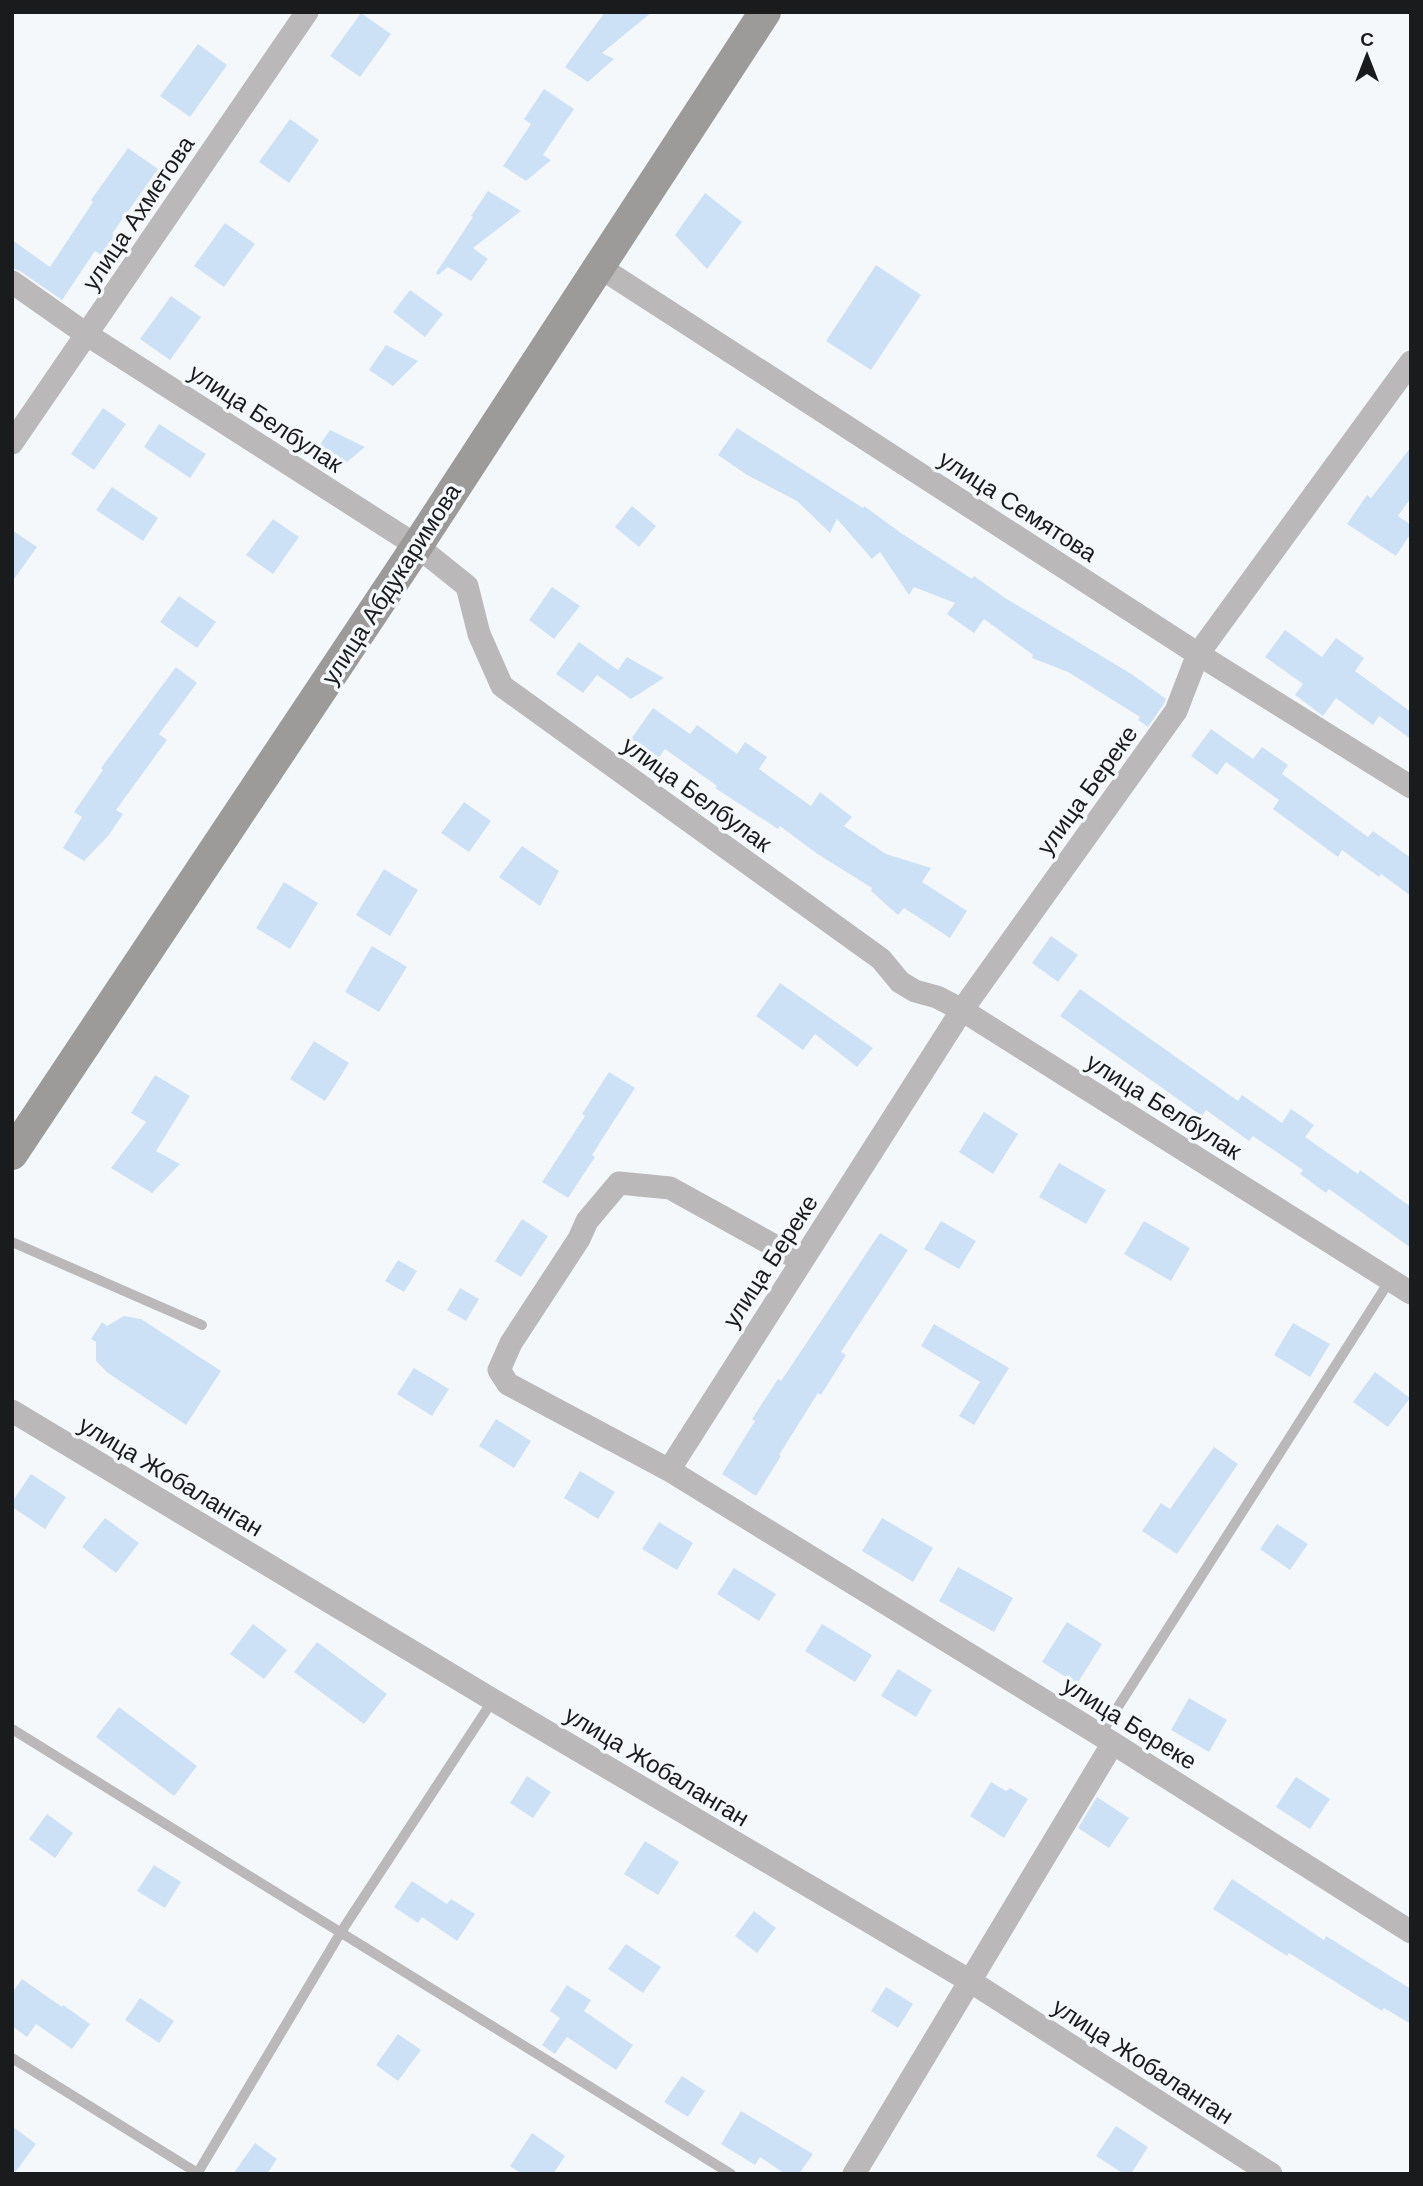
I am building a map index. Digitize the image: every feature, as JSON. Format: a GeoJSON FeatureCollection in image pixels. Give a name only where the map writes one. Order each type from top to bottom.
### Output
{"type":"FeatureCollection","features":[{"type":"Feature","properties":{"kind":"main road","name":"улица Абдукаримова"},"geometry":{"type":"LineString","coordinates":[[12,1154],[417,546],[765,12]]}},
{"type":"Feature","properties":{"kind":"street","name":"улица Ахметова"},"geometry":{"type":"LineString","coordinates":[[12,443],[307,12]]}},
{"type":"Feature","properties":{"kind":"street","name":"улица Семятова"},"geometry":{"type":"LineString","coordinates":[[598,266],[1198,654],[1411,788]]}},
{"type":"Feature","properties":{"kind":"street","name":"улица Белбулак"},"geometry":{"type":"LineString","coordinates":[[12,282],[86,334],[417,546],[467,586],[479,634],[502,686],[881,959],[900,982],[962,1010],[1411,1293]]}},
{"type":"Feature","properties":{"kind":"street","name":"улица Береке"},"geometry":{"type":"LineString","coordinates":[[1411,362],[1198,654],[1176,711],[962,1010],[668,1470],[1107,1739],[1411,1932]]}},
{"type":"Feature","properties":{"kind":"street"},"geometry":{"type":"LineString","coordinates":[[668,1470],[508,1384],[499,1370],[511,1343],[579,1239],[587,1222],[619,1183],[670,1188],[802,1261]]}},
{"type":"Feature","properties":{"kind":"street","name":"улица Жобаланган"},"geometry":{"type":"LineString","coordinates":[[12,1411],[492,1700],[970,1981],[1271,2174]]}},
{"type":"Feature","properties":{"kind":"street"},"geometry":{"type":"LineString","coordinates":[[854,2174],[970,1981],[1107,1739]]}},
{"type":"Feature","properties":{"kind":"lane"},"geometry":{"type":"LineString","coordinates":[[12,1242],[202,1325]]}},
{"type":"Feature","properties":{"kind":"lane"},"geometry":{"type":"LineString","coordinates":[[1107,1739],[1390,1280]]}},
{"type":"Feature","properties":{"kind":"lane"},"geometry":{"type":"LineString","coordinates":[[12,2058],[198,2173],[341,1933],[492,1700]]}},
{"type":"Feature","properties":{"kind":"lane"},"geometry":{"type":"LineString","coordinates":[[12,1729],[731,2174]]}},
{"type":"Feature","properties":{"kind":"building"},"geometry":{"type":"Polygon","coordinates":[[[605,12],[652,12],[602,53],[614,59],[588,82],[565,67],[605,12]]]}},
{"type":"Feature","properties":{"kind":"building"},"geometry":{"type":"Polygon","coordinates":[[[361,13],[391,34],[360,77],[330,56],[361,13]]]}},
{"type":"Feature","properties":{"kind":"building"},"geometry":{"type":"Polygon","coordinates":[[[198,44],[227,65],[190,117],[160,96],[198,44]]]}},
{"type":"Feature","properties":{"kind":"building"},"geometry":{"type":"Polygon","coordinates":[[[544,89],[574,109],[543,155],[551,160],[526,181],[503,166],[531,124],[524,119],[544,89]]]}},
{"type":"Feature","properties":{"kind":"building"},"geometry":{"type":"Polygon","coordinates":[[[290,119],[319,140],[289,183],[259,162],[290,119]]]}},
{"type":"Feature","properties":{"kind":"building"},"geometry":{"type":"Polygon","coordinates":[[[128,148],[158,169],[112,234],[116,237],[103,256],[95,251],[62,300],[12,268],[12,240],[50,267],[93,202],[91,200],[128,148]]]}},
{"type":"Feature","properties":{"kind":"building"},"geometry":{"type":"Polygon","coordinates":[[[488,191],[521,211],[473,248],[488,259],[471,281],[448,267],[438,275],[436,273],[488,191]]]}},
{"type":"Feature","properties":{"kind":"building"},"geometry":{"type":"Polygon","coordinates":[[[705,193],[742,222],[707,269],[675,235],[705,193]]]}},
{"type":"Feature","properties":{"kind":"building"},"geometry":{"type":"Polygon","coordinates":[[[225,223],[255,244],[224,287],[194,266],[225,223]]]}},
{"type":"Feature","properties":{"kind":"building"},"geometry":{"type":"Polygon","coordinates":[[[876,265],[921,295],[871,370],[826,341],[876,265]]]}},
{"type":"Feature","properties":{"kind":"building"},"geometry":{"type":"Polygon","coordinates":[[[410,290],[443,314],[425,337],[393,312],[410,290]]]}},
{"type":"Feature","properties":{"kind":"building"},"geometry":{"type":"Polygon","coordinates":[[[171,296],[201,317],[170,360],[140,339],[171,296]]]}},
{"type":"Feature","properties":{"kind":"building"},"geometry":{"type":"Polygon","coordinates":[[[386,345],[418,361],[393,386],[369,370],[386,345]]]}},
{"type":"Feature","properties":{"kind":"building"},"geometry":{"type":"Polygon","coordinates":[[[103,408],[126,424],[94,470],[71,454],[103,408]]]}},
{"type":"Feature","properties":{"kind":"building"},"geometry":{"type":"Polygon","coordinates":[[[159,424],[206,454],[190,478],[144,447],[159,424]]]}},
{"type":"Feature","properties":{"kind":"building"},"geometry":{"type":"Polygon","coordinates":[[[737,428],[863,508],[864,506],[972,579],[974,576],[1005,598],[1133,675],[1166,699],[1164,704],[1148,727],[1138,720],[1140,717],[1068,672],[1032,658],[1033,655],[984,619],[974,633],[947,614],[955,603],[914,587],[909,595],[880,552],[872,559],[837,519],[830,533],[797,501],[747,475],[718,455],[737,428]]]}},
{"type":"Feature","properties":{"kind":"building"},"geometry":{"type":"Polygon","coordinates":[[[330,430],[365,447],[336,471],[313,455],[330,430]]]}},
{"type":"Feature","properties":{"kind":"building"},"geometry":{"type":"Polygon","coordinates":[[[1411,447],[1411,498],[1398,516],[1411,525],[1411,533],[1396,556],[1347,524],[1367,495],[1371,498],[1411,447]]]}},
{"type":"Feature","properties":{"kind":"building"},"geometry":{"type":"Polygon","coordinates":[[[112,487],[158,518],[143,541],[96,510],[112,487]]]}},
{"type":"Feature","properties":{"kind":"building"},"geometry":{"type":"Polygon","coordinates":[[[632,506],[656,526],[639,547],[615,527],[632,506]]]}},
{"type":"Feature","properties":{"kind":"building"},"geometry":{"type":"Polygon","coordinates":[[[273,519],[299,537],[273,574],[246,555],[273,519]]]}},
{"type":"Feature","properties":{"kind":"building"},"geometry":{"type":"Polygon","coordinates":[[[12,530],[37,547],[12,582],[12,530]]]}},
{"type":"Feature","properties":{"kind":"building"},"geometry":{"type":"Polygon","coordinates":[[[552,587],[580,606],[554,639],[529,620],[552,587]]]}},
{"type":"Feature","properties":{"kind":"building"},"geometry":{"type":"Polygon","coordinates":[[[179,596],[216,622],[197,648],[160,622],[179,596]]]}},
{"type":"Feature","properties":{"kind":"building"},"geometry":{"type":"Polygon","coordinates":[[[1285,630],[1322,657],[1336,638],[1364,658],[1355,671],[1411,712],[1411,739],[1379,716],[1373,725],[1336,698],[1323,716],[1295,695],[1303,684],[1265,657],[1285,630]]]}},
{"type":"Feature","properties":{"kind":"building"},"geometry":{"type":"Polygon","coordinates":[[[579,642],[618,670],[627,657],[664,678],[631,699],[597,675],[583,693],[556,674],[579,642]]]}},
{"type":"Feature","properties":{"kind":"building"},"geometry":{"type":"Polygon","coordinates":[[[176,667],[197,683],[159,734],[167,740],[116,810],[123,814],[109,835],[84,861],[63,848],[82,817],[74,812],[103,770],[101,768],[176,667]]]}},
{"type":"Feature","properties":{"kind":"building"},"geometry":{"type":"Polygon","coordinates":[[[653,708],[690,734],[697,725],[737,754],[745,742],[767,757],[759,769],[811,806],[820,792],[852,817],[844,826],[886,854],[931,868],[922,882],[967,911],[950,938],[904,908],[898,915],[871,891],[872,888],[816,853],[780,826],[778,829],[715,788],[717,786],[665,749],[658,759],[631,739],[653,708]]]}},
{"type":"Feature","properties":{"kind":"building"},"geometry":{"type":"Polygon","coordinates":[[[1211,729],[1253,759],[1262,747],[1288,765],[1282,774],[1368,837],[1373,831],[1411,858],[1411,896],[1342,850],[1338,857],[1273,809],[1279,800],[1226,762],[1217,775],[1191,756],[1211,729]]]}},
{"type":"Feature","properties":{"kind":"building"},"geometry":{"type":"Polygon","coordinates":[[[464,802],[491,821],[469,852],[441,833],[464,802]]]}},
{"type":"Feature","properties":{"kind":"building"},"geometry":{"type":"Polygon","coordinates":[[[522,846],[559,871],[540,906],[499,877],[522,846]]]}},
{"type":"Feature","properties":{"kind":"building"},"geometry":{"type":"Polygon","coordinates":[[[384,869],[418,890],[390,936],[356,915],[384,869]]]}},
{"type":"Feature","properties":{"kind":"building"},"geometry":{"type":"Polygon","coordinates":[[[284,882],[318,903],[290,949],[256,928],[284,882]]]}},
{"type":"Feature","properties":{"kind":"building"},"geometry":{"type":"Polygon","coordinates":[[[1051,936],[1078,955],[1058,982],[1032,963],[1051,936]]]}},
{"type":"Feature","properties":{"kind":"building"},"geometry":{"type":"Polygon","coordinates":[[[372,946],[407,967],[379,1012],[345,992],[372,946]]]}},
{"type":"Feature","properties":{"kind":"building"},"geometry":{"type":"Polygon","coordinates":[[[780,983],[873,1048],[857,1067],[815,1034],[803,1050],[756,1016],[780,983]]]}},
{"type":"Feature","properties":{"kind":"building"},"geometry":{"type":"Polygon","coordinates":[[[1080,989],[1238,1101],[1242,1095],[1282,1123],[1291,1109],[1314,1125],[1305,1137],[1358,1174],[1360,1170],[1411,1207],[1411,1248],[1329,1189],[1326,1193],[1300,1174],[1303,1170],[1253,1136],[1249,1141],[1206,1110],[1202,1116],[1060,1016],[1080,989]]]}},
{"type":"Feature","properties":{"kind":"building"},"geometry":{"type":"Polygon","coordinates":[[[314,1041],[349,1063],[325,1101],[290,1079],[314,1041]]]}},
{"type":"Feature","properties":{"kind":"building"},"geometry":{"type":"Polygon","coordinates":[[[609,1072],[635,1088],[568,1198],[542,1182],[585,1116],[582,1114],[609,1072]]]}},
{"type":"Feature","properties":{"kind":"building"},"geometry":{"type":"Polygon","coordinates":[[[155,1075],[190,1096],[156,1151],[180,1164],[152,1193],[111,1168],[146,1122],[131,1113],[155,1075]]]}},
{"type":"Feature","properties":{"kind":"building"},"geometry":{"type":"Polygon","coordinates":[[[984,1112],[1018,1134],[993,1174],[959,1152],[984,1112]]]}},
{"type":"Feature","properties":{"kind":"building"},"geometry":{"type":"Polygon","coordinates":[[[1059,1163],[1106,1190],[1086,1224],[1039,1197],[1059,1163]]]}},
{"type":"Feature","properties":{"kind":"building"},"geometry":{"type":"Polygon","coordinates":[[[522,1219],[548,1236],[521,1277],[495,1261],[522,1219]]]}},
{"type":"Feature","properties":{"kind":"building"},"geometry":{"type":"Polygon","coordinates":[[[941,1221],[976,1241],[959,1269],[924,1249],[941,1221]]]}},
{"type":"Feature","properties":{"kind":"building"},"geometry":{"type":"Polygon","coordinates":[[[1144,1221],[1190,1248],[1171,1281],[1124,1254],[1144,1221]]]}},
{"type":"Feature","properties":{"kind":"building"},"geometry":{"type":"Polygon","coordinates":[[[880,1233],[908,1250],[841,1352],[846,1355],[821,1395],[818,1393],[756,1496],[722,1474],[778,1379],[781,1381],[880,1233]]]}},
{"type":"Feature","properties":{"kind":"building"},"geometry":{"type":"Polygon","coordinates":[[[398,1260],[417,1271],[404,1292],[385,1281],[398,1260]]]}},
{"type":"Feature","properties":{"kind":"building"},"geometry":{"type":"Polygon","coordinates":[[[460,1288],[479,1299],[466,1321],[447,1310],[460,1288]]]}},
{"type":"Feature","properties":{"kind":"building"},"geometry":{"type":"Polygon","coordinates":[[[124,1316],[141,1319],[221,1371],[186,1425],[108,1373],[96,1361],[96,1342],[91,1339],[102,1322],[107,1326],[124,1316]]]}},
{"type":"Feature","properties":{"kind":"building"},"geometry":{"type":"Polygon","coordinates":[[[1293,1323],[1330,1344],[1310,1377],[1274,1355],[1293,1323]]]}},
{"type":"Feature","properties":{"kind":"building"},"geometry":{"type":"Polygon","coordinates":[[[934,1324],[1009,1368],[974,1425],[959,1416],[980,1382],[921,1346],[934,1324]]]}},
{"type":"Feature","properties":{"kind":"building"},"geometry":{"type":"Polygon","coordinates":[[[414,1368],[449,1389],[432,1416],[397,1394],[414,1368]]]}},
{"type":"Feature","properties":{"kind":"building"},"geometry":{"type":"Polygon","coordinates":[[[1375,1372],[1410,1398],[1388,1427],[1353,1402],[1375,1372]]]}},
{"type":"Feature","properties":{"kind":"building"},"geometry":{"type":"Polygon","coordinates":[[[496,1419],[531,1441],[514,1468],[479,1446],[496,1419]]]}},
{"type":"Feature","properties":{"kind":"building"},"geometry":{"type":"Polygon","coordinates":[[[1214,1447],[1238,1464],[1177,1554],[1142,1531],[1161,1503],[1170,1509],[1214,1447]]]}},
{"type":"Feature","properties":{"kind":"building"},"geometry":{"type":"Polygon","coordinates":[[[580,1471],[615,1492],[598,1519],[564,1498],[580,1471]]]}},
{"type":"Feature","properties":{"kind":"building"},"geometry":{"type":"Polygon","coordinates":[[[31,1474],[66,1497],[45,1529],[12,1507],[12,1502],[31,1474]]]}},
{"type":"Feature","properties":{"kind":"building"},"geometry":{"type":"Polygon","coordinates":[[[105,1518],[139,1543],[116,1573],[82,1547],[105,1518]]]}},
{"type":"Feature","properties":{"kind":"building"},"geometry":{"type":"Polygon","coordinates":[[[882,1518],[933,1548],[913,1582],[862,1551],[882,1518]]]}},
{"type":"Feature","properties":{"kind":"building"},"geometry":{"type":"Polygon","coordinates":[[[659,1522],[693,1543],[677,1570],[642,1549],[659,1522]]]}},
{"type":"Feature","properties":{"kind":"building"},"geometry":{"type":"Polygon","coordinates":[[[1277,1524],[1308,1544],[1290,1570],[1260,1549],[1277,1524]]]}},
{"type":"Feature","properties":{"kind":"building"},"geometry":{"type":"Polygon","coordinates":[[[958,1567],[1013,1598],[994,1632],[939,1601],[958,1567]]]}},
{"type":"Feature","properties":{"kind":"building"},"geometry":{"type":"Polygon","coordinates":[[[734,1568],[776,1594],[759,1621],[717,1594],[734,1568]]]}},
{"type":"Feature","properties":{"kind":"building"},"geometry":{"type":"Polygon","coordinates":[[[1067,1622],[1102,1644],[1077,1684],[1042,1662],[1067,1622]]]}},
{"type":"Feature","properties":{"kind":"building"},"geometry":{"type":"Polygon","coordinates":[[[253,1624],[287,1650],[264,1679],[230,1654],[253,1624]]]}},
{"type":"Feature","properties":{"kind":"building"},"geometry":{"type":"Polygon","coordinates":[[[822,1624],[872,1655],[855,1682],[805,1651],[822,1624]]]}},
{"type":"Feature","properties":{"kind":"building"},"geometry":{"type":"Polygon","coordinates":[[[317,1642],[387,1694],[364,1724],[294,1672],[317,1642]]]}},
{"type":"Feature","properties":{"kind":"building"},"geometry":{"type":"Polygon","coordinates":[[[898,1669],[932,1690],[916,1717],[881,1696],[898,1669]]]}},
{"type":"Feature","properties":{"kind":"building"},"geometry":{"type":"Polygon","coordinates":[[[1189,1698],[1227,1720],[1209,1752],[1171,1730],[1189,1698]]]}},
{"type":"Feature","properties":{"kind":"building"},"geometry":{"type":"Polygon","coordinates":[[[119,1707],[197,1766],[174,1796],[96,1737],[119,1707]]]}},
{"type":"Feature","properties":{"kind":"building"},"geometry":{"type":"Polygon","coordinates":[[[527,1776],[551,1792],[533,1818],[510,1803],[527,1776]]]}},
{"type":"Feature","properties":{"kind":"building"},"geometry":{"type":"Polygon","coordinates":[[[1296,1777],[1330,1799],[1310,1829],[1276,1807],[1296,1777]]]}},
{"type":"Feature","properties":{"kind":"building"},"geometry":{"type":"Polygon","coordinates":[[[991,1782],[1006,1791],[1010,1788],[1028,1799],[1004,1838],[970,1816],[991,1782]]]}},
{"type":"Feature","properties":{"kind":"building"},"geometry":{"type":"Polygon","coordinates":[[[1097,1797],[1129,1818],[1109,1848],[1078,1828],[1097,1797]]]}},
{"type":"Feature","properties":{"kind":"building"},"geometry":{"type":"Polygon","coordinates":[[[47,1814],[73,1833],[55,1858],[29,1839],[47,1814]]]}},
{"type":"Feature","properties":{"kind":"building"},"geometry":{"type":"Polygon","coordinates":[[[645,1841],[679,1862],[658,1895],[624,1874],[645,1841]]]}},
{"type":"Feature","properties":{"kind":"building"},"geometry":{"type":"Polygon","coordinates":[[[154,1865],[181,1882],[165,1908],[137,1891],[154,1865]]]}},
{"type":"Feature","properties":{"kind":"building"},"geometry":{"type":"Polygon","coordinates":[[[1232,1879],[1324,1940],[1326,1936],[1411,1989],[1411,2024],[1384,2008],[1382,2011],[1289,1953],[1287,1956],[1213,1909],[1232,1879]]]}},
{"type":"Feature","properties":{"kind":"building"},"geometry":{"type":"Polygon","coordinates":[[[412,1881],[447,1904],[451,1899],[475,1914],[457,1941],[422,1917],[418,1923],[394,1907],[412,1881]]]}},
{"type":"Feature","properties":{"kind":"building"},"geometry":{"type":"Polygon","coordinates":[[[754,1911],[776,1928],[757,1953],[735,1936],[754,1911]]]}},
{"type":"Feature","properties":{"kind":"building"},"geometry":{"type":"Polygon","coordinates":[[[626,1944],[661,1967],[643,1993],[608,1969],[626,1944]]]}},
{"type":"Feature","properties":{"kind":"building"},"geometry":{"type":"Polygon","coordinates":[[[22,1979],[90,2024],[72,2049],[36,2024],[27,2037],[12,2026],[12,1993],[22,1979]]]}},
{"type":"Feature","properties":{"kind":"building"},"geometry":{"type":"Polygon","coordinates":[[[567,1985],[591,2000],[584,2011],[633,2045],[616,2070],[567,2037],[555,2054],[542,2045],[560,2018],[550,2011],[567,1985]]]}},
{"type":"Feature","properties":{"kind":"building"},"geometry":{"type":"Polygon","coordinates":[[[886,1987],[913,2004],[898,2028],[871,2011],[886,1987]]]}},
{"type":"Feature","properties":{"kind":"building"},"geometry":{"type":"Polygon","coordinates":[[[140,1998],[174,2021],[159,2043],[125,2020],[140,1998]]]}},
{"type":"Feature","properties":{"kind":"building"},"geometry":{"type":"Polygon","coordinates":[[[398,2034],[421,2050],[398,2081],[376,2065],[398,2034]]]}},
{"type":"Feature","properties":{"kind":"building"},"geometry":{"type":"Polygon","coordinates":[[[682,2076],[705,2091],[688,2117],[664,2102],[682,2076]]]}},
{"type":"Feature","properties":{"kind":"building"},"geometry":{"type":"Polygon","coordinates":[[[741,2111],[813,2154],[799,2174],[785,2174],[760,2157],[755,2165],[721,2144],[741,2111]]]}},
{"type":"Feature","properties":{"kind":"building"},"geometry":{"type":"Polygon","coordinates":[[[12,2126],[36,2144],[14,2174],[12,2174],[12,2126]]]}},
{"type":"Feature","properties":{"kind":"building"},"geometry":{"type":"Polygon","coordinates":[[[1116,2126],[1148,2147],[1131,2174],[1124,2174],[1096,2156],[1116,2126]]]}},
{"type":"Feature","properties":{"kind":"building"},"geometry":{"type":"Polygon","coordinates":[[[532,2133],[565,2156],[553,2174],[522,2174],[510,2166],[532,2133]]]}},
{"type":"Feature","properties":{"kind":"building"},"geometry":{"type":"Polygon","coordinates":[[[255,2143],[277,2159],[267,2174],[233,2174],[255,2143]]]}}]}
